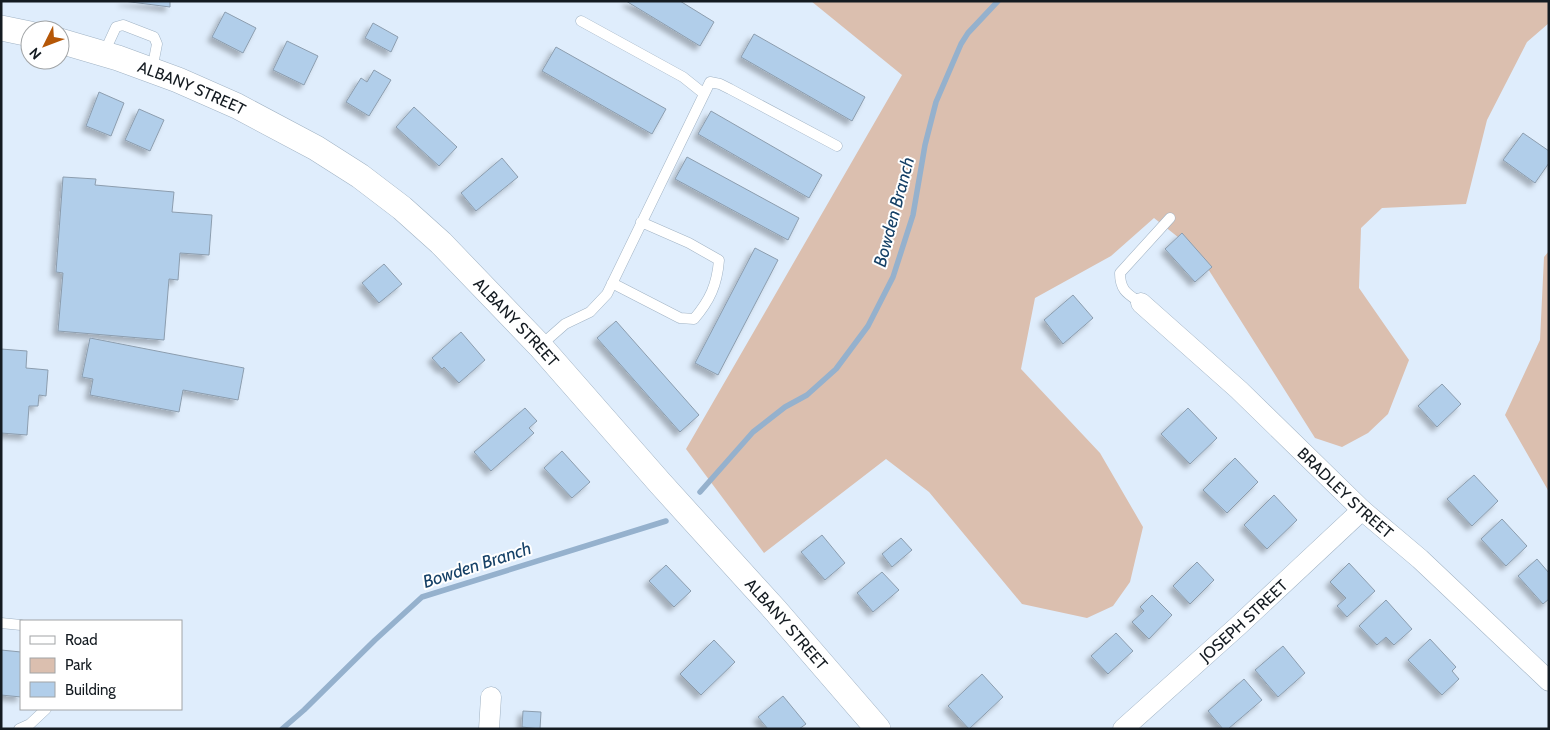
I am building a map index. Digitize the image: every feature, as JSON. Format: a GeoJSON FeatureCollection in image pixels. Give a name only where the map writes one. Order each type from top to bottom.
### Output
{"type":"FeatureCollection","features":[{"type":"Feature","properties":{"kind":"street"},"geometry":{"type":"LineString","coordinates":[[1,28],[20,32]]}},
{"type":"Feature","properties":{"kind":"street","name":"ALBANY STREET"},"geometry":{"type":"LineString","coordinates":[[70,44],[152,70],[236,106],[316,148],[360,176],[402,208],[441,243],[540,346],[878,729]]}},
{"type":"Feature","properties":{"kind":"street","name":"BRADLEY STREET"},"geometry":{"type":"LineString","coordinates":[[1142,304],[1239,390],[1362,510],[1420,559],[1549,681]]}},
{"type":"Feature","properties":{"kind":"street","name":"JOSEPH STREET"},"geometry":{"type":"LineString","coordinates":[[1123,729],[1238,626],[1362,510]]}},
{"type":"Feature","properties":{"kind":"street"},"geometry":{"type":"LineString","coordinates":[[489,729],[491,697]]}},
{"type":"Feature","properties":{"kind":"lane"},"geometry":{"type":"LineString","coordinates":[[581,21],[683,77],[704,93]]}},
{"type":"Feature","properties":{"kind":"lane"},"geometry":{"type":"LineString","coordinates":[[104,54],[116,27],[123,24],[154,37],[157,44],[152,70]]}},
{"type":"Feature","properties":{"kind":"lane"},"geometry":{"type":"LineString","coordinates":[[540,346],[565,324],[590,312],[607,294],[710,82],[720,84],[837,146]]}},
{"type":"Feature","properties":{"kind":"lane"},"geometry":{"type":"LineString","coordinates":[[1142,304],[1127,293],[1120,284],[1120,273],[1170,218]]}},
{"type":"Feature","properties":{"kind":"lane"},"geometry":{"type":"LineString","coordinates":[[612,283],[680,318],[694,320],[706,304],[718,278],[719,260],[689,243],[641,222]]}},
{"type":"Feature","properties":{"kind":"lane"},"geometry":{"type":"LineString","coordinates":[[1,623],[20,625]]}},
{"type":"Feature","properties":{"kind":"lane"},"geometry":{"type":"LineString","coordinates":[[19,729],[30,724],[45,710]]}},
{"type":"Feature","properties":{"kind":"green space"},"geometry":{"type":"Polygon","coordinates":[[[811,1],[1549,1],[1549,23],[1527,42],[1487,120],[1466,204],[1382,208],[1361,228],[1359,288],[1409,360],[1388,414],[1368,433],[1342,447],[1315,438],[1198,253],[1154,218],[1111,256],[1035,298],[1021,369],[1100,453],[1143,527],[1130,582],[1113,606],[1087,618],[1022,604],[929,492],[886,459],[764,553],[686,449],[902,75],[811,1]]]}},
{"type":"Feature","properties":{"kind":"green space"},"geometry":{"type":"Polygon","coordinates":[[[1549,251],[1549,492],[1505,415],[1540,340],[1544,257],[1549,251]]]}},
{"type":"Feature","properties":{"kind":"building"},"geometry":{"type":"Polygon","coordinates":[[[123,1],[170,1],[170,7],[123,1]]]}},
{"type":"Feature","properties":{"kind":"building"},"geometry":{"type":"Polygon","coordinates":[[[626,1],[680,1],[714,22],[700,46],[626,1]]]}},
{"type":"Feature","properties":{"kind":"building"},"geometry":{"type":"Polygon","coordinates":[[[225,12],[256,28],[243,53],[212,37],[225,12]]]}},
{"type":"Feature","properties":{"kind":"building"},"geometry":{"type":"Polygon","coordinates":[[[373,23],[398,37],[391,52],[365,38],[373,23]]]}},
{"type":"Feature","properties":{"kind":"building"},"geometry":{"type":"Polygon","coordinates":[[[754,34],[865,97],[852,121],[741,57],[754,34]]]}},
{"type":"Feature","properties":{"kind":"building"},"geometry":{"type":"Polygon","coordinates":[[[287,41],[318,56],[304,85],[273,70],[287,41]]]}},
{"type":"Feature","properties":{"kind":"building"},"geometry":{"type":"Polygon","coordinates":[[[556,47],[666,109],[652,134],[542,71],[556,47]]]}},
{"type":"Feature","properties":{"kind":"building"},"geometry":{"type":"Polygon","coordinates":[[[374,70],[391,80],[369,116],[346,102],[361,78],[367,82],[374,70]]]}},
{"type":"Feature","properties":{"kind":"building"},"geometry":{"type":"Polygon","coordinates":[[[99,92],[124,103],[111,136],[86,126],[99,92]]]}},
{"type":"Feature","properties":{"kind":"building"},"geometry":{"type":"Polygon","coordinates":[[[414,107],[457,147],[439,166],[396,127],[414,107]]]}},
{"type":"Feature","properties":{"kind":"building"},"geometry":{"type":"Polygon","coordinates":[[[139,109],[164,120],[150,151],[125,140],[139,109]]]}},
{"type":"Feature","properties":{"kind":"building"},"geometry":{"type":"Polygon","coordinates":[[[711,111],[822,175],[809,198],[698,134],[711,111]]]}},
{"type":"Feature","properties":{"kind":"building"},"geometry":{"type":"Polygon","coordinates":[[[1523,133],[1549,151],[1549,163],[1535,183],[1503,160],[1523,133]]]}},
{"type":"Feature","properties":{"kind":"building"},"geometry":{"type":"Polygon","coordinates":[[[687,157],[799,218],[788,240],[675,179],[687,157]]]}},
{"type":"Feature","properties":{"kind":"building"},"geometry":{"type":"Polygon","coordinates":[[[502,158],[518,177],[476,211],[461,193],[502,158]]]}},
{"type":"Feature","properties":{"kind":"building"},"geometry":{"type":"Polygon","coordinates":[[[63,177],[96,179],[95,185],[174,192],[172,212],[212,215],[209,255],[180,253],[178,280],[169,279],[164,340],[58,331],[63,273],[56,272],[63,177]]]}},
{"type":"Feature","properties":{"kind":"building"},"geometry":{"type":"Polygon","coordinates":[[[1182,233],[1212,267],[1195,282],[1165,249],[1182,233]]]}},
{"type":"Feature","properties":{"kind":"building"},"geometry":{"type":"Polygon","coordinates":[[[755,248],[778,260],[718,375],[695,363],[755,248]]]}},
{"type":"Feature","properties":{"kind":"building"},"geometry":{"type":"Polygon","coordinates":[[[384,264],[402,284],[379,303],[362,283],[384,264]]]}},
{"type":"Feature","properties":{"kind":"building"},"geometry":{"type":"Polygon","coordinates":[[[1073,295],[1093,318],[1063,344],[1044,320],[1073,295]]]}},
{"type":"Feature","properties":{"kind":"building"},"geometry":{"type":"Polygon","coordinates":[[[616,321],[699,415],[680,432],[597,338],[616,321]]]}},
{"type":"Feature","properties":{"kind":"building"},"geometry":{"type":"Polygon","coordinates":[[[461,332],[485,360],[459,383],[444,367],[442,369],[432,358],[461,332]]]}},
{"type":"Feature","properties":{"kind":"building"},"geometry":{"type":"Polygon","coordinates":[[[90,338],[244,368],[238,400],[183,390],[179,412],[90,395],[93,379],[82,377],[90,338]]]}},
{"type":"Feature","properties":{"kind":"building"},"geometry":{"type":"Polygon","coordinates":[[[1,349],[27,351],[26,368],[48,370],[46,396],[39,395],[38,406],[29,406],[27,435],[1,433],[1,349]]]}},
{"type":"Feature","properties":{"kind":"building"},"geometry":{"type":"Polygon","coordinates":[[[1442,384],[1461,404],[1437,427],[1418,406],[1442,384]]]}},
{"type":"Feature","properties":{"kind":"building"},"geometry":{"type":"Polygon","coordinates":[[[525,408],[537,421],[529,428],[534,433],[491,471],[474,452],[525,408]]]}},
{"type":"Feature","properties":{"kind":"building"},"geometry":{"type":"Polygon","coordinates":[[[1188,408],[1217,438],[1190,464],[1161,434],[1188,408]]]}},
{"type":"Feature","properties":{"kind":"building"},"geometry":{"type":"Polygon","coordinates":[[[562,451],[590,482],[572,498],[544,468],[562,451]]]}},
{"type":"Feature","properties":{"kind":"building"},"geometry":{"type":"Polygon","coordinates":[[[1235,458],[1258,482],[1227,513],[1203,490],[1235,458]]]}},
{"type":"Feature","properties":{"kind":"building"},"geometry":{"type":"Polygon","coordinates":[[[1474,475],[1498,501],[1472,526],[1447,499],[1474,475]]]}},
{"type":"Feature","properties":{"kind":"building"},"geometry":{"type":"Polygon","coordinates":[[[1274,495],[1297,520],[1267,549],[1244,525],[1274,495]]]}},
{"type":"Feature","properties":{"kind":"building"},"geometry":{"type":"Polygon","coordinates":[[[1502,519],[1527,546],[1506,566],[1481,539],[1502,519]]]}},
{"type":"Feature","properties":{"kind":"building"},"geometry":{"type":"Polygon","coordinates":[[[822,535],[845,563],[825,580],[801,552],[822,535]]]}},
{"type":"Feature","properties":{"kind":"building"},"geometry":{"type":"Polygon","coordinates":[[[901,538],[912,550],[892,567],[882,554],[901,538]]]}},
{"type":"Feature","properties":{"kind":"building"},"geometry":{"type":"Polygon","coordinates":[[[1537,559],[1549,573],[1549,599],[1543,604],[1518,576],[1537,559]]]}},
{"type":"Feature","properties":{"kind":"building"},"geometry":{"type":"Polygon","coordinates":[[[1197,562],[1214,580],[1190,604],[1173,586],[1197,562]]]}},
{"type":"Feature","properties":{"kind":"building"},"geometry":{"type":"Polygon","coordinates":[[[1349,563],[1375,591],[1347,617],[1337,606],[1346,598],[1330,582],[1349,563]]]}},
{"type":"Feature","properties":{"kind":"building"},"geometry":{"type":"Polygon","coordinates":[[[666,565],[691,591],[674,607],[649,581],[666,565]]]}},
{"type":"Feature","properties":{"kind":"building"},"geometry":{"type":"Polygon","coordinates":[[[882,572],[899,590],[873,612],[857,593],[882,572]]]}},
{"type":"Feature","properties":{"kind":"building"},"geometry":{"type":"Polygon","coordinates":[[[1152,595],[1172,615],[1149,639],[1132,622],[1144,611],[1140,607],[1152,595]]]}},
{"type":"Feature","properties":{"kind":"building"},"geometry":{"type":"Polygon","coordinates":[[[1386,600],[1412,629],[1394,645],[1386,637],[1377,645],[1359,626],[1386,600]]]}},
{"type":"Feature","properties":{"kind":"building"},"geometry":{"type":"Polygon","coordinates":[[[1116,633],[1133,651],[1108,674],[1091,656],[1116,633]]]}},
{"type":"Feature","properties":{"kind":"building"},"geometry":{"type":"Polygon","coordinates":[[[1430,639],[1456,667],[1452,671],[1459,679],[1442,695],[1408,660],[1430,639]]]}},
{"type":"Feature","properties":{"kind":"building"},"geometry":{"type":"Polygon","coordinates":[[[714,640],[735,662],[701,695],[680,674],[714,640]]]}},
{"type":"Feature","properties":{"kind":"building"},"geometry":{"type":"Polygon","coordinates":[[[1283,646],[1305,673],[1278,697],[1255,670],[1283,646]]]}},
{"type":"Feature","properties":{"kind":"building"},"geometry":{"type":"Polygon","coordinates":[[[1,650],[20,652],[20,697],[1,695],[1,650]]]}},
{"type":"Feature","properties":{"kind":"building"},"geometry":{"type":"Polygon","coordinates":[[[982,674],[1003,697],[969,729],[948,706],[982,674]]]}},
{"type":"Feature","properties":{"kind":"building"},"geometry":{"type":"Polygon","coordinates":[[[1244,679],[1262,700],[1228,729],[1223,729],[1208,711],[1244,679]]]}},
{"type":"Feature","properties":{"kind":"building"},"geometry":{"type":"Polygon","coordinates":[[[783,696],[806,724],[799,729],[768,729],[758,717],[783,696]]]}},
{"type":"Feature","properties":{"kind":"building"},"geometry":{"type":"Polygon","coordinates":[[[523,711],[541,712],[540,729],[522,727],[523,711]]]}},
{"type":"Feature","properties":{"kind":"waterway","name":"Bowden Branch"},"geometry":{"type":"LineString","coordinates":[[700,492],[753,432],[785,407],[807,395],[836,369],[868,326],[893,277],[913,215],[925,145],[936,102],[961,44],[968,33],[998,1]]}},
{"type":"Feature","properties":{"kind":"waterway","name":"Bowden Branch"},"geometry":{"type":"LineString","coordinates":[[282,729],[422,597],[666,521]]}}]}
